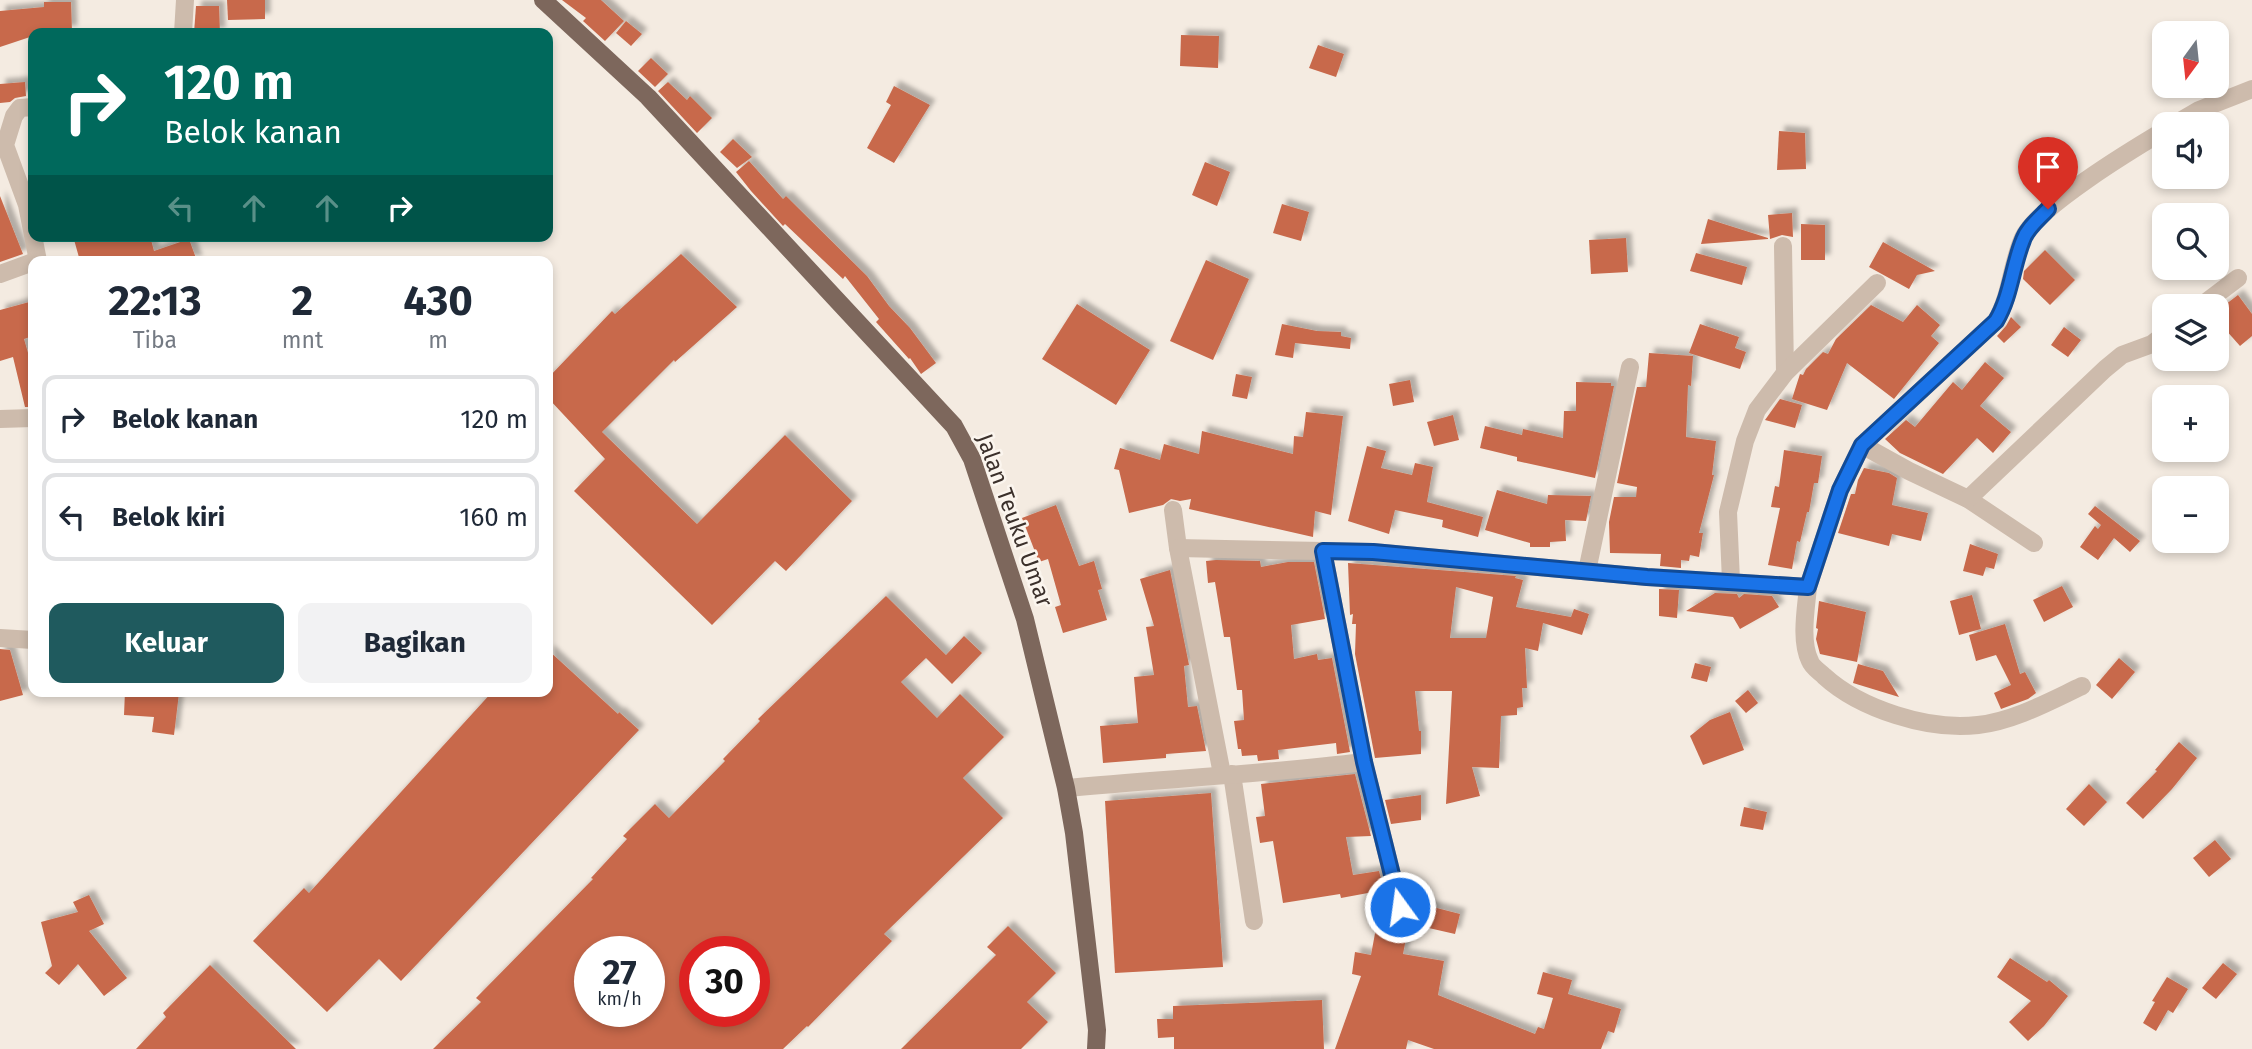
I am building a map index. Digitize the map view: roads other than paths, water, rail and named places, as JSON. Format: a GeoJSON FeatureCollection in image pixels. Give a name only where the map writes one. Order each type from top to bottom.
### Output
{"type":"FeatureCollection","features":[{"type":"Feature","properties":{"kind":"main road","name":"Jalan Teuku Umar"},"geometry":{"type":"LineString","coordinates":[[542,0],[648,97],[954,426],[972,459],[1025,619],[1066,788],[1076,846],[1097,1030],[1096,1049]]}},
{"type":"Feature","properties":{"kind":"street"},"geometry":{"type":"LineString","coordinates":[[183,28],[184,0]]}},
{"type":"Feature","properties":{"kind":"street"},"geometry":{"type":"LineString","coordinates":[[2196,112],[2252,89]]}},
{"type":"Feature","properties":{"kind":"street"},"geometry":{"type":"LineString","coordinates":[[28,107],[20,108],[14,117],[3,146],[28,201]]}},
{"type":"Feature","properties":{"kind":"street"},"geometry":{"type":"LineString","coordinates":[[2082,686],[2022,713],[1978,725],[1937,724],[1886,713],[1837,688],[1810,662],[1804,629],[1808,587],[1840,490],[1862,445],[1996,321],[2004,307],[2023,239],[2029,228],[2048,209],[2152,139]]}},
{"type":"Feature","properties":{"kind":"street"},"geometry":{"type":"LineString","coordinates":[[1783,246],[1785,373]]}},
{"type":"Feature","properties":{"kind":"street"},"geometry":{"type":"LineString","coordinates":[[0,274],[28,265]]}},
{"type":"Feature","properties":{"kind":"street"},"geometry":{"type":"LineString","coordinates":[[2217,294],[2238,278]]}},
{"type":"Feature","properties":{"kind":"street"},"geometry":{"type":"LineString","coordinates":[[1731,581],[1728,512],[1745,441],[1757,411],[1785,373],[1877,283]]}},
{"type":"Feature","properties":{"kind":"street"},"geometry":{"type":"LineString","coordinates":[[1968,499],[2105,369],[2122,355],[2152,344]]}},
{"type":"Feature","properties":{"kind":"street"},"geometry":{"type":"LineString","coordinates":[[1587,571],[1630,367]]}},
{"type":"Feature","properties":{"kind":"street"},"geometry":{"type":"LineString","coordinates":[[0,419],[28,418]]}},
{"type":"Feature","properties":{"kind":"street"},"geometry":{"type":"LineString","coordinates":[[1862,445],[1968,499],[2035,543]]}},
{"type":"Feature","properties":{"kind":"street"},"geometry":{"type":"LineString","coordinates":[[1173,510],[1178,548],[1227,774],[1254,921]]}},
{"type":"Feature","properties":{"kind":"street"},"geometry":{"type":"LineString","coordinates":[[1178,548],[1373,552],[1808,587]]}},
{"type":"Feature","properties":{"kind":"street"},"geometry":{"type":"LineString","coordinates":[[1323,551],[1364,762],[1400,907]]}},
{"type":"Feature","properties":{"kind":"street"},"geometry":{"type":"LineString","coordinates":[[0,638],[28,640]]}},
{"type":"Feature","properties":{"kind":"street"},"geometry":{"type":"LineString","coordinates":[[1066,788],[1300,770],[1364,762]]}}]}
